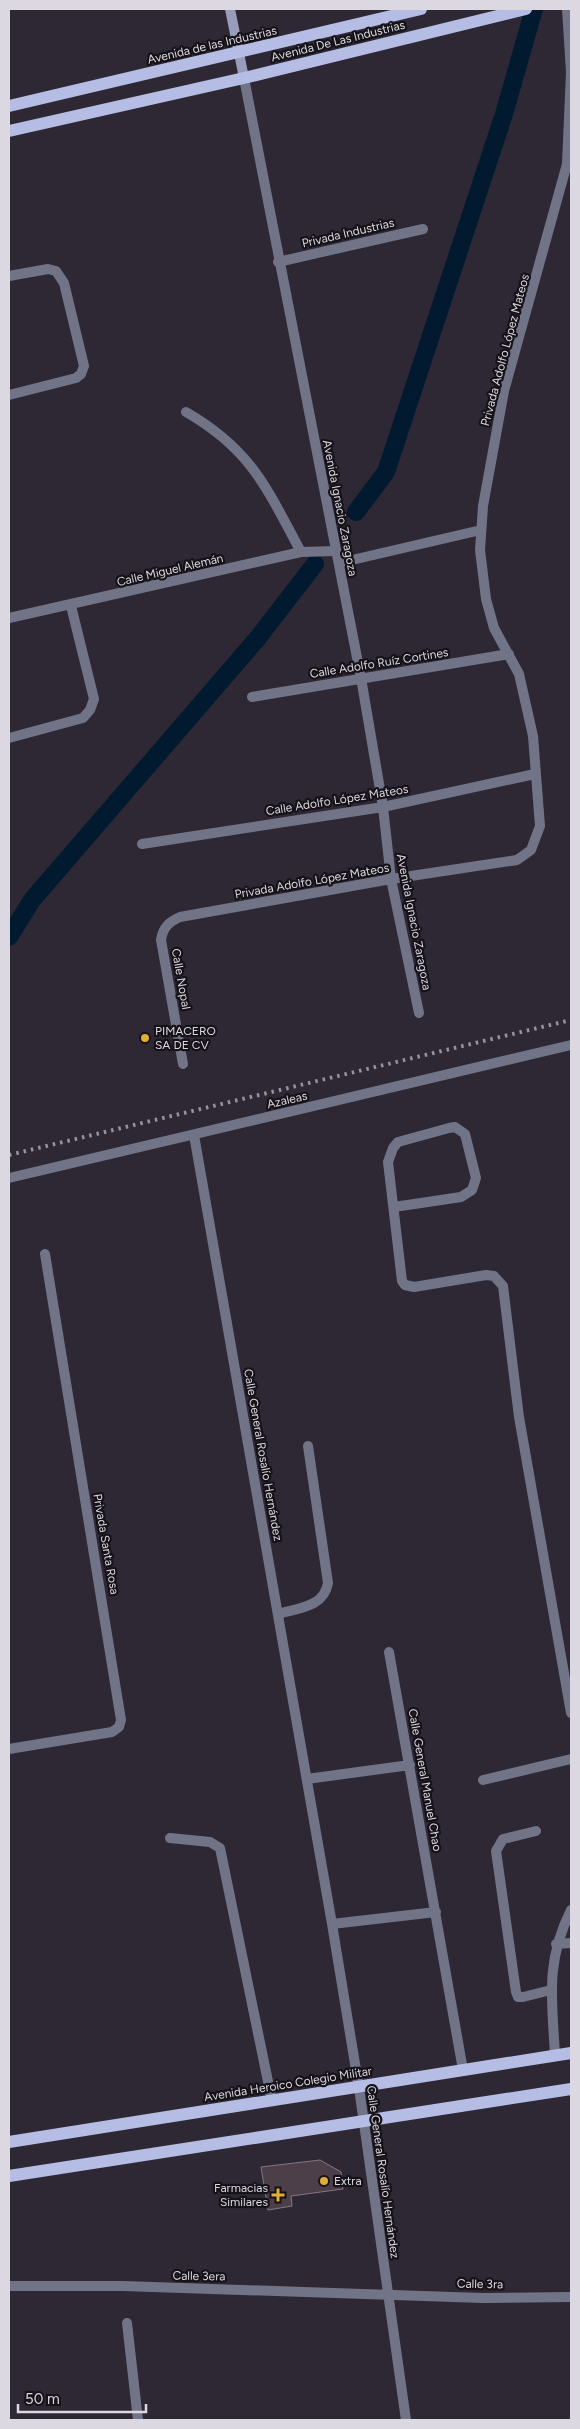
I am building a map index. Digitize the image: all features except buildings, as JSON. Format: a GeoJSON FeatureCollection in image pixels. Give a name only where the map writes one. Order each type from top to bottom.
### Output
{"type":"FeatureCollection","features":[{"type":"Feature","properties":{"kind":"main road","name":"Avenida Ignacio Zaragoza"},"geometry":{"type":"LineString","coordinates":[[230,9],[244,78]]}},
{"type":"Feature","properties":{"kind":"main road","name":"Avenida de las Industrias"},"geometry":{"type":"LineString","coordinates":[[9,106],[421,9]]}},
{"type":"Feature","properties":{"kind":"main road","name":"Avenida De Las Industrias"},"geometry":{"type":"LineString","coordinates":[[244,78],[524,9]]}},
{"type":"Feature","properties":{"kind":"main road"},"geometry":{"type":"LineString","coordinates":[[9,131],[244,78]]}},
{"type":"Feature","properties":{"kind":"main road","name":"Avenida Heroico Colegio Militar"},"geometry":{"type":"LineString","coordinates":[[9,2142],[571,2053]]}},
{"type":"Feature","properties":{"kind":"main road"},"geometry":{"type":"LineString","coordinates":[[9,2176],[571,2089]]}},
{"type":"Feature","properties":{"kind":"street","name":"Privada Adolfo López Mateos"},"geometry":{"type":"LineString","coordinates":[[164,928],[180,917],[391,879],[516,860],[531,850],[540,826],[533,736],[528,704],[520,674],[494,628],[486,599],[480,550],[487,478],[504,391],[567,164],[571,72],[567,9]]}},
{"type":"Feature","properties":{"kind":"street","name":"Avenida Ignacio Zaragoza"},"geometry":{"type":"LineString","coordinates":[[244,78],[278,262],[361,678],[383,807],[391,879],[419,1013]]}},
{"type":"Feature","properties":{"kind":"street","name":"Privada Industrias"},"geometry":{"type":"LineString","coordinates":[[278,262],[423,229]]}},
{"type":"Feature","properties":{"kind":"street"},"geometry":{"type":"LineString","coordinates":[[9,276],[48,269],[56,271],[64,283],[84,366],[81,374],[76,378],[9,395]]}},
{"type":"Feature","properties":{"kind":"street"},"geometry":{"type":"LineString","coordinates":[[186,412],[211,426],[233,445],[260,476],[301,552]]}},
{"type":"Feature","properties":{"kind":"street"},"geometry":{"type":"LineString","coordinates":[[339,563],[482,530]]}},
{"type":"Feature","properties":{"kind":"street","name":"Calle Miguel Alemán"},"geometry":{"type":"LineString","coordinates":[[9,618],[71,606],[301,552],[336,551]]}},
{"type":"Feature","properties":{"kind":"street"},"geometry":{"type":"LineString","coordinates":[[9,738],[83,718],[90,710],[94,699],[71,606]]}},
{"type":"Feature","properties":{"kind":"street","name":"Calle Adolfo Ruíz Cortines"},"geometry":{"type":"LineString","coordinates":[[252,696],[509,654]]}},
{"type":"Feature","properties":{"kind":"street","name":"Calle Adolfo López Mateos"},"geometry":{"type":"LineString","coordinates":[[142,844],[383,807],[535,774]]}},
{"type":"Feature","properties":{"kind":"street","name":"Calle Nopal"},"geometry":{"type":"LineString","coordinates":[[164,928],[161,940],[183,1064]]}},
{"type":"Feature","properties":{"kind":"street","name":"Azaleas"},"geometry":{"type":"LineString","coordinates":[[9,1178],[571,1045]]}},
{"type":"Feature","properties":{"kind":"street"},"geometry":{"type":"LineString","coordinates":[[394,1207],[461,1197],[472,1190],[476,1178],[465,1134],[455,1127],[449,1128],[398,1142],[393,1148],[388,1162],[402,1281],[414,1287],[486,1275],[494,1276],[503,1286],[519,1417],[571,1713]]}},
{"type":"Feature","properties":{"kind":"street","name":"Calle General Rosalío Hernández"},"geometry":{"type":"LineString","coordinates":[[194,1135],[332,1924],[359,2088],[362,2120],[406,2420]]}},
{"type":"Feature","properties":{"kind":"street","name":"Privada Santa Rosa"},"geometry":{"type":"LineString","coordinates":[[9,1749],[112,1732],[119,1727],[122,1720],[45,1254]]}},
{"type":"Feature","properties":{"kind":"street"},"geometry":{"type":"LineString","coordinates":[[278,1614],[318,1602],[327,1590],[328,1583],[308,1446]]}},
{"type":"Feature","properties":{"kind":"street","name":"Calle General Manuel Chao"},"geometry":{"type":"LineString","coordinates":[[389,1652],[463,2070]]}},
{"type":"Feature","properties":{"kind":"street"},"geometry":{"type":"LineString","coordinates":[[483,1780],[571,1759]]}},
{"type":"Feature","properties":{"kind":"street"},"geometry":{"type":"LineString","coordinates":[[307,1780],[410,1765]]}},
{"type":"Feature","properties":{"kind":"street"},"geometry":{"type":"LineString","coordinates":[[536,1831],[503,1840],[496,1851],[516,1992],[518,1997],[522,1997],[551,1990]]}},
{"type":"Feature","properties":{"kind":"street"},"geometry":{"type":"LineString","coordinates":[[170,1838],[210,1842],[220,1848],[272,2101]]}},
{"type":"Feature","properties":{"kind":"street"},"geometry":{"type":"LineString","coordinates":[[555,2055],[551,1978],[556,1944],[571,1910]]}},
{"type":"Feature","properties":{"kind":"street"},"geometry":{"type":"LineString","coordinates":[[332,1924],[436,1912]]}},
{"type":"Feature","properties":{"kind":"street"},"geometry":{"type":"LineString","coordinates":[[556,1944],[571,1943]]}},
{"type":"Feature","properties":{"kind":"street","name":"Calle 3era"},"geometry":{"type":"LineString","coordinates":[[9,2286],[123,2286],[388,2293]]}},
{"type":"Feature","properties":{"kind":"street","name":"Calle 3ra"},"geometry":{"type":"LineString","coordinates":[[388,2293],[483,2298],[571,2297]]}},
{"type":"Feature","properties":{"kind":"street"},"geometry":{"type":"LineString","coordinates":[[127,2323],[138,2420]]}},
{"type":"Feature","properties":{"kind":"waterway"},"geometry":{"type":"LineString","coordinates":[[356,512],[386,472],[504,114],[534,9]]}},
{"type":"Feature","properties":{"kind":"waterway"},"geometry":{"type":"LineString","coordinates":[[9,937],[32,900],[257,639],[315,564]]}},
{"type":"Feature","properties":{"kind":"railway"},"geometry":{"type":"LineString","coordinates":[[9,1155],[571,1020]]}},
{"type":"Feature","properties":{"kind":"place","name":"PIMACERO SA DE CV"},"geometry":{"type":"Point","coordinates":[145,1038]}},
{"type":"Feature","properties":{"kind":"place","name":"Extra"},"geometry":{"type":"Point","coordinates":[324,2181]}},
{"type":"Feature","properties":{"kind":"place","name":"Farmacias Similares"},"geometry":{"type":"Point","coordinates":[278,2195]}}]}
